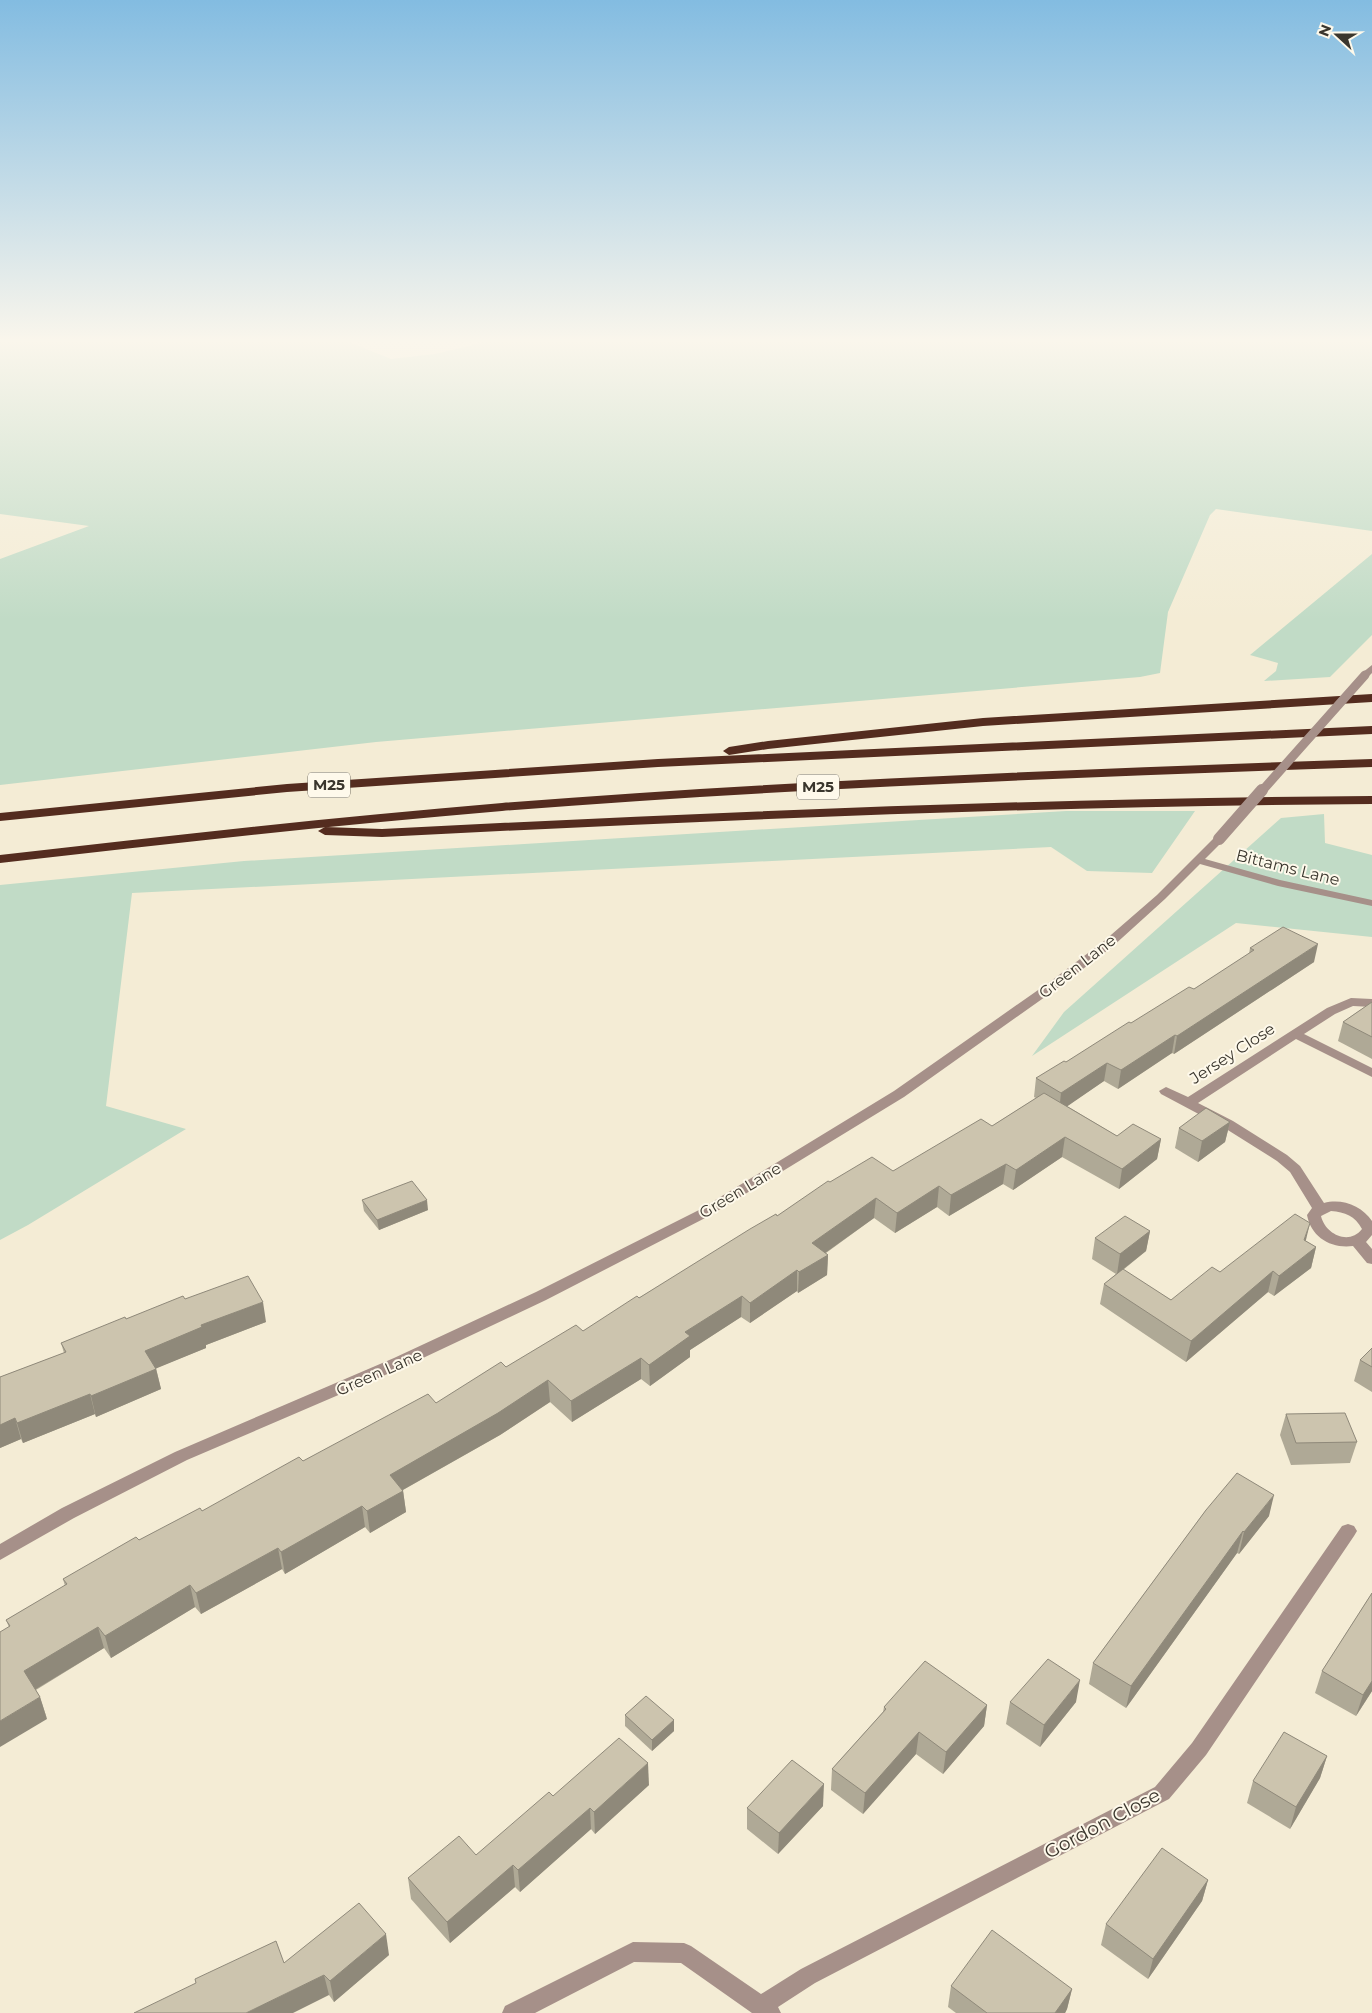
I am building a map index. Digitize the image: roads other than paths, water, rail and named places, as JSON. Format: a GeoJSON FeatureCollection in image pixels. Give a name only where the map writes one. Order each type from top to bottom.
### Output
{"type":"FeatureCollection","features":[{"type":"Feature","properties":{"kind":"highway","name":"M25"},"geometry":{"type":"LineString","coordinates":[[658,763],[768,745],[983,722],[1372,698]]}},
{"type":"Feature","properties":{"kind":"highway","name":"M25"},"geometry":{"type":"LineString","coordinates":[[0,818],[287,788],[658,763],[1372,730]]}},
{"type":"Feature","properties":{"kind":"highway","name":"M25"},"geometry":{"type":"LineString","coordinates":[[0,859],[379,818],[681,795],[1067,774],[1372,763]]}},
{"type":"Feature","properties":{"kind":"highway","name":"M25"},"geometry":{"type":"LineString","coordinates":[[266,830],[382,833],[757,814],[1046,803],[1372,800]]}},
{"type":"Feature","properties":{"kind":"street","name":"Green Lane"},"geometry":{"type":"LineString","coordinates":[[0,1553],[68,1513],[181,1456],[400,1362],[541,1296],[704,1213],[899,1094],[1108,944],[1161,897],[1218,839],[1369,672]]}},
{"type":"Feature","properties":{"kind":"street","name":"Bittams Lane"},"geometry":{"type":"LineString","coordinates":[[1197,860],[1278,883],[1372,903]]}},
{"type":"Feature","properties":{"kind":"street","name":"Jersey Close"},"geometry":{"type":"LineString","coordinates":[[1188,1103],[1331,1010],[1352,1002],[1372,1003]]}},
{"type":"Feature","properties":{"kind":"street","name":"Jersey Close"},"geometry":{"type":"LineString","coordinates":[[1295,1034],[1372,1073]]}},
{"type":"Feature","properties":{"kind":"street","name":"Jersey Close"},"geometry":{"type":"LineString","coordinates":[[1166,1091],[1282,1158],[1295,1169],[1320,1209]]}},
{"type":"Feature","properties":{"kind":"street"},"geometry":{"type":"LineString","coordinates":[[1331,1206],[1344,1207],[1361,1216],[1366,1220],[1369,1228],[1366,1236],[1357,1242],[1331,1239],[1320,1232],[1314,1224],[1314,1215],[1320,1209],[1331,1206]]}},
{"type":"Feature","properties":{"kind":"street"},"geometry":{"type":"LineString","coordinates":[[1357,1242],[1372,1259]]}},
{"type":"Feature","properties":{"kind":"street","name":"Gordon Close"},"geometry":{"type":"LineString","coordinates":[[766,2010],[808,1976],[1162,1793],[1199,1748],[1348,1531]]}},
{"type":"Feature","properties":{"kind":"street"},"geometry":{"type":"LineString","coordinates":[[513,2013],[633,1952],[684,1953],[766,2010]]}}]}
